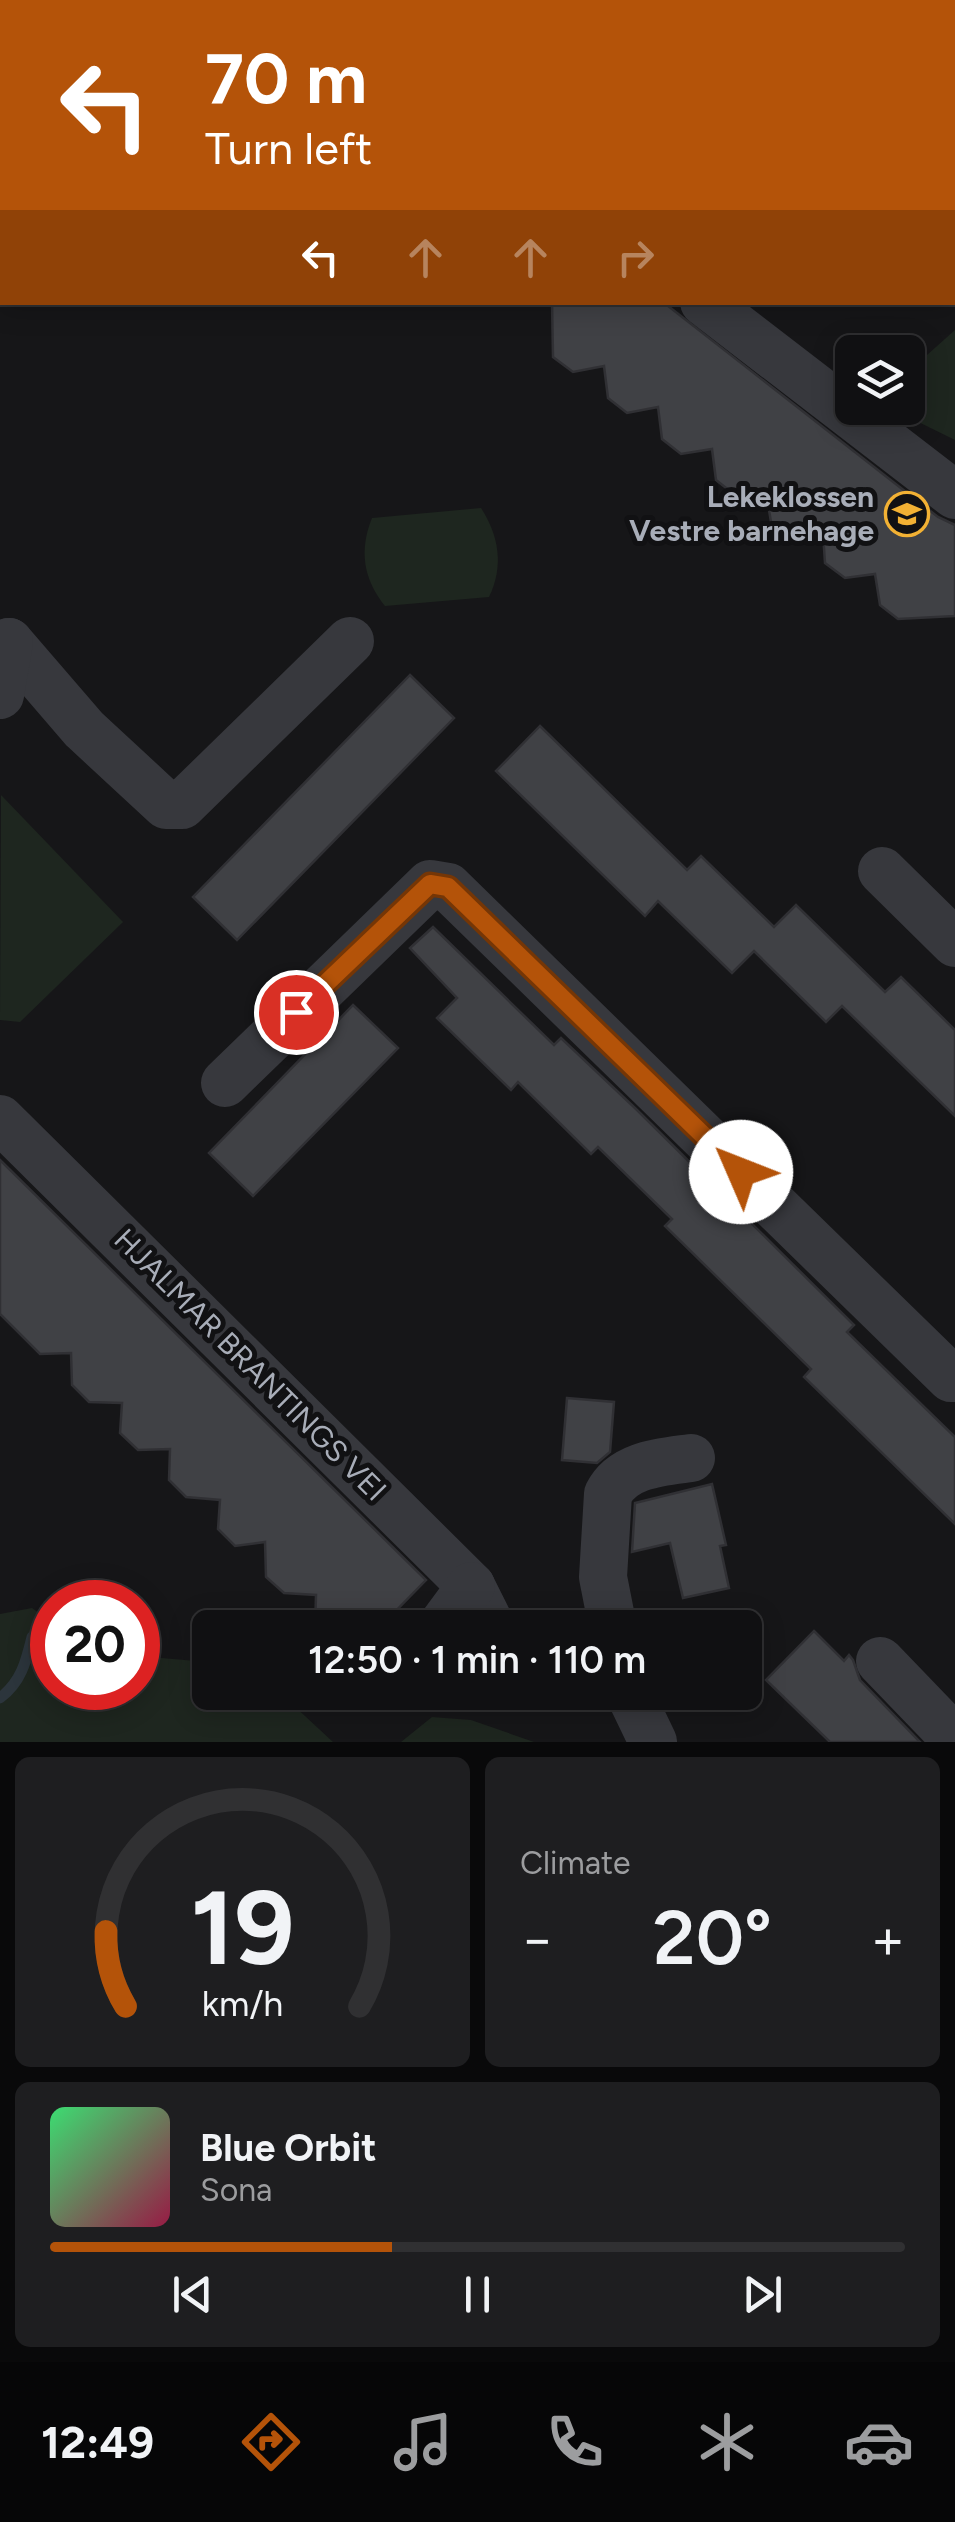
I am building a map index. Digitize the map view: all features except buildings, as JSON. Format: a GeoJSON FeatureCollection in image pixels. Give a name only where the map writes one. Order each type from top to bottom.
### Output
{"type":"FeatureCollection","features":[{"type":"Feature","properties":{"kind":"street"},"geometry":{"type":"LineString","coordinates":[[708,305],[955,494]]}},
{"type":"Feature","properties":{"kind":"street"},"geometry":{"type":"LineString","coordinates":[[0,695],[9,642],[84,729],[166,806],[182,805],[350,641]]}},
{"type":"Feature","properties":{"kind":"street"},"geometry":{"type":"LineString","coordinates":[[882,871],[955,943]]}},
{"type":"Feature","properties":{"kind":"street"},"geometry":{"type":"LineString","coordinates":[[226,1083],[430,884],[448,887],[950,1378],[955,1378]]}},
{"type":"Feature","properties":{"kind":"street","name":"HJALMAR BRANTINGS VEI"},"geometry":{"type":"LineString","coordinates":[[0,1119],[480,1603],[469,1610]]}},
{"type":"Feature","properties":{"kind":"street"},"geometry":{"type":"LineString","coordinates":[[609,1610],[603,1577],[608,1494],[613,1485],[634,1470],[691,1458]]}},
{"type":"Feature","properties":{"kind":"street"},"geometry":{"type":"LineString","coordinates":[[880,1661],[955,1739]]}},
{"type":"Feature","properties":{"kind":"street"},"geometry":{"type":"LineString","coordinates":[[638,1710],[654,1742]]}},
{"type":"Feature","properties":{"kind":"shaded area"},"geometry":{"type":"Polygon","coordinates":[[[955,330],[955,440],[925,425],[925,357],[955,330]]]}},
{"type":"Feature","properties":{"kind":"shaded area"},"geometry":{"type":"Polygon","coordinates":[[[481,508],[497,551],[497,574],[489,597],[385,606],[365,564],[365,541],[372,518],[481,508]]]}},
{"type":"Feature","properties":{"kind":"shaded area"},"geometry":{"type":"Polygon","coordinates":[[[1,795],[123,922],[20,1022],[0,1020],[1,795]]]}},
{"type":"Feature","properties":{"kind":"shaded area"},"geometry":{"type":"Polygon","coordinates":[[[30,1608],[30,1710],[160,1710],[160,1658],[192,1661],[192,1710],[299,1710],[333,1742],[0,1742],[0,1614],[30,1608]]]}},
{"type":"Feature","properties":{"kind":"shaded area"},"geometry":{"type":"Polygon","coordinates":[[[432,1717],[471,1720],[534,1742],[401,1742],[432,1717]]]}},
{"type":"Feature","properties":{"kind":"waterway"},"geometry":{"type":"LineString","coordinates":[[0,1698],[18,1678],[30,1644]]}},
{"type":"Feature","properties":{"kind":"place","name":"Lekeklossen Vestre barnehage"},"geometry":{"type":"Point","coordinates":[907,514]}},
{"type":"Feature","properties":{"kind":"route"},"geometry":{"type":"LineString","coordinates":[[296,1012],[430,884],[448,887],[741,1172]]}}]}
